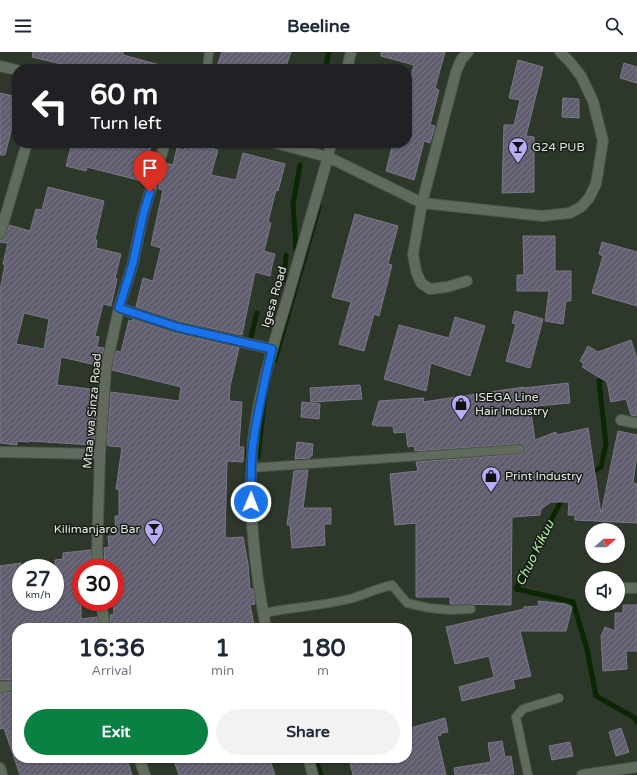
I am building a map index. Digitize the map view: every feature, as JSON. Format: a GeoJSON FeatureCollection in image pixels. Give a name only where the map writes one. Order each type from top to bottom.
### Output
{"type":"FeatureCollection","features":[{"type":"Feature","properties":{"kind":"street"},"geometry":{"type":"LineString","coordinates":[[348,64],[350,52]]}},
{"type":"Feature","properties":{"kind":"street"},"geometry":{"type":"LineString","coordinates":[[467,281],[438,289],[430,288],[420,283],[413,254],[422,203],[456,72],[461,60],[468,52]]}},
{"type":"Feature","properties":{"kind":"street"},"geometry":{"type":"LineString","coordinates":[[293,148],[328,158],[422,203],[542,216],[570,213],[581,207],[589,198],[596,184],[603,141],[593,101],[581,76],[560,52]]}},
{"type":"Feature","properties":{"kind":"street"},"geometry":{"type":"LineString","coordinates":[[0,66],[12,69]]}},
{"type":"Feature","properties":{"kind":"street"},"geometry":{"type":"LineString","coordinates":[[0,234],[26,148]]}},
{"type":"Feature","properties":{"kind":"street","name":"Mtaa wa Sinza Road"},"geometry":{"type":"LineString","coordinates":[[98,559],[100,454],[106,368],[119,308],[133,263],[143,215],[163,148]]}},
{"type":"Feature","properties":{"kind":"street","name":"Igesa Road"},"geometry":{"type":"LineString","coordinates":[[265,623],[255,560],[252,522],[252,468],[258,410],[272,349],[330,148]]}},
{"type":"Feature","properties":{"kind":"street"},"geometry":{"type":"LineString","coordinates":[[119,308],[177,327],[272,349]]}},
{"type":"Feature","properties":{"kind":"street"},"geometry":{"type":"LineString","coordinates":[[621,420],[637,423]]}},
{"type":"Feature","properties":{"kind":"street"},"geometry":{"type":"LineString","coordinates":[[0,452],[100,454]]}},
{"type":"Feature","properties":{"kind":"street"},"geometry":{"type":"LineString","coordinates":[[625,588],[637,588]]}},
{"type":"Feature","properties":{"kind":"street"},"geometry":{"type":"LineString","coordinates":[[102,611],[104,623]]}},
{"type":"Feature","properties":{"kind":"street"},"geometry":{"type":"LineString","coordinates":[[0,688],[12,685]]}},
{"type":"Feature","properties":{"kind":"street"},"geometry":{"type":"LineString","coordinates":[[141,763],[145,775]]}},
{"type":"Feature","properties":{"kind":"street"},"geometry":{"type":"LineString","coordinates":[[309,763],[313,775]]}},
{"type":"Feature","properties":{"kind":"street"},"geometry":{"type":"LineString","coordinates":[[582,775],[637,767]]}},
{"type":"Feature","properties":{"kind":"street"},"geometry":{"type":"LineString","coordinates":[[0,768],[2,775]]}},
{"type":"Feature","properties":{"kind":"lane"},"geometry":{"type":"LineString","coordinates":[[208,64],[209,52]]}},
{"type":"Feature","properties":{"kind":"lane"},"geometry":{"type":"LineString","coordinates":[[252,468],[520,449]]}},
{"type":"Feature","properties":{"kind":"lane"},"geometry":{"type":"LineString","coordinates":[[264,613],[305,608],[354,598],[392,585],[407,603],[429,608],[450,610],[471,609]]}},
{"type":"Feature","properties":{"kind":"lane"},"geometry":{"type":"LineString","coordinates":[[528,775],[516,717],[523,709],[559,698]]}},
{"type":"Feature","properties":{"kind":"building"},"geometry":{"type":"Polygon","coordinates":[[[33,52],[123,52],[123,55],[156,64],[61,64],[32,57],[33,52]]]}},
{"type":"Feature","properties":{"kind":"building"},"geometry":{"type":"Polygon","coordinates":[[[222,52],[291,52],[287,64],[218,64],[222,52]]]}},
{"type":"Feature","properties":{"kind":"building"},"geometry":{"type":"Polygon","coordinates":[[[381,52],[445,52],[435,88],[439,90],[430,125],[435,126],[430,143],[424,141],[414,180],[386,171],[392,148],[412,148],[412,73],[414,65],[381,56],[381,52]]]}},
{"type":"Feature","properties":{"kind":"building"},"geometry":{"type":"Polygon","coordinates":[[[518,60],[543,67],[526,136],[534,137],[534,192],[502,193],[504,125],[514,125],[520,100],[509,98],[518,60]]]}},
{"type":"Feature","properties":{"kind":"building"},"geometry":{"type":"Polygon","coordinates":[[[624,63],[637,67],[637,83],[620,78],[624,63]]]}},
{"type":"Feature","properties":{"kind":"building"},"geometry":{"type":"Polygon","coordinates":[[[0,93],[12,96],[12,127],[5,155],[0,155],[0,93]]]}},
{"type":"Feature","properties":{"kind":"building"},"geometry":{"type":"Polygon","coordinates":[[[563,98],[579,99],[579,118],[562,117],[563,98]]]}},
{"type":"Feature","properties":{"kind":"building"},"geometry":{"type":"Polygon","coordinates":[[[71,148],[151,148],[148,158],[153,160],[146,182],[87,167],[86,171],[66,166],[71,148]]]}},
{"type":"Feature","properties":{"kind":"building"},"geometry":{"type":"Polygon","coordinates":[[[177,148],[184,150],[185,148],[211,148],[218,150],[211,175],[236,180],[243,153],[285,164],[278,191],[276,190],[268,222],[271,223],[264,251],[275,254],[270,276],[255,272],[242,335],[179,321],[136,307],[143,278],[153,281],[161,248],[151,245],[163,190],[159,189],[159,186],[166,163],[173,165],[177,148]]]}},
{"type":"Feature","properties":{"kind":"building"},"geometry":{"type":"Polygon","coordinates":[[[48,187],[104,201],[95,240],[97,240],[96,248],[121,254],[115,278],[117,279],[111,306],[103,304],[95,336],[99,337],[97,347],[104,348],[100,366],[61,357],[57,385],[98,390],[94,445],[29,441],[17,441],[17,445],[0,443],[0,290],[5,265],[3,264],[8,243],[0,242],[0,240],[5,238],[9,225],[30,231],[36,209],[42,210],[48,187]],[[24,313],[16,344],[44,349],[49,319],[24,313]]]}},
{"type":"Feature","properties":{"kind":"building"},"geometry":{"type":"Polygon","coordinates":[[[355,214],[398,226],[388,264],[392,265],[379,316],[374,314],[364,351],[339,344],[351,302],[332,297],[355,214]]]}},
{"type":"Feature","properties":{"kind":"building"},"geometry":{"type":"Polygon","coordinates":[[[523,236],[555,236],[555,271],[571,271],[571,301],[566,301],[563,324],[545,321],[549,291],[517,291],[517,275],[524,275],[523,236]]]}},
{"type":"Feature","properties":{"kind":"building"},"geometry":{"type":"Polygon","coordinates":[[[602,242],[637,252],[637,306],[592,293],[603,256],[599,254],[602,242]]]}},
{"type":"Feature","properties":{"kind":"building"},"geometry":{"type":"Polygon","coordinates":[[[515,311],[543,319],[530,368],[506,361],[516,324],[512,323],[515,311]]]}},
{"type":"Feature","properties":{"kind":"building"},"geometry":{"type":"Polygon","coordinates":[[[455,317],[485,326],[470,376],[431,363],[426,391],[384,379],[399,325],[449,338],[455,317]]]}},
{"type":"Feature","properties":{"kind":"building"},"geometry":{"type":"Polygon","coordinates":[[[133,319],[175,333],[239,348],[230,386],[229,401],[242,402],[239,447],[244,447],[243,462],[227,461],[225,538],[243,537],[248,564],[250,589],[253,589],[255,604],[250,605],[254,623],[111,623],[110,615],[114,614],[114,611],[124,611],[124,559],[105,559],[104,548],[109,547],[108,536],[116,536],[115,516],[119,516],[119,489],[116,489],[122,447],[107,445],[111,392],[179,401],[181,387],[112,370],[116,351],[121,352],[129,320],[132,321],[133,319]]]}},
{"type":"Feature","properties":{"kind":"building"},"geometry":{"type":"Polygon","coordinates":[[[631,340],[637,359],[637,416],[631,415],[626,399],[611,402],[607,382],[582,367],[584,364],[580,361],[588,346],[598,352],[631,340]]]}},
{"type":"Feature","properties":{"kind":"building"},"geometry":{"type":"Polygon","coordinates":[[[568,383],[570,403],[536,406],[537,412],[531,413],[535,440],[556,432],[557,435],[588,428],[601,514],[618,431],[637,435],[637,454],[633,483],[637,484],[637,523],[575,520],[575,515],[568,515],[569,502],[551,502],[541,509],[540,515],[512,517],[511,605],[450,604],[450,597],[416,597],[416,523],[395,525],[390,474],[418,471],[416,462],[520,454],[525,452],[525,448],[523,444],[520,444],[415,451],[414,446],[408,447],[406,432],[394,433],[393,426],[372,425],[379,401],[424,398],[423,402],[524,387],[568,383]]]}},
{"type":"Feature","properties":{"kind":"building"},"geometry":{"type":"Polygon","coordinates":[[[360,385],[362,399],[311,402],[310,388],[360,385]]]}},
{"type":"Feature","properties":{"kind":"building"},"geometry":{"type":"Polygon","coordinates":[[[302,402],[320,404],[319,419],[301,417],[302,402]]]}},
{"type":"Feature","properties":{"kind":"building"},"geometry":{"type":"Polygon","coordinates":[[[297,442],[313,444],[312,456],[310,456],[310,458],[295,459],[297,442]]]}},
{"type":"Feature","properties":{"kind":"building"},"geometry":{"type":"Polygon","coordinates":[[[308,470],[303,508],[331,508],[331,524],[324,524],[325,545],[292,548],[290,525],[287,525],[294,471],[308,470]]]}},
{"type":"Feature","properties":{"kind":"building"},"geometry":{"type":"Polygon","coordinates":[[[91,550],[92,559],[72,559],[72,611],[81,611],[81,619],[97,617],[98,623],[12,623],[12,679],[0,680],[0,566],[12,564],[12,611],[64,611],[63,553],[91,550]]]}},
{"type":"Feature","properties":{"kind":"building"},"geometry":{"type":"Polygon","coordinates":[[[538,601],[565,604],[572,607],[566,631],[520,631],[531,676],[513,680],[515,688],[462,701],[459,687],[494,677],[489,656],[455,664],[446,627],[524,609],[524,607],[539,606],[538,601]]]}},
{"type":"Feature","properties":{"kind":"building"},"geometry":{"type":"Polygon","coordinates":[[[625,605],[637,605],[637,651],[626,651],[627,669],[603,671],[601,636],[605,627],[615,631],[615,613],[623,613],[623,611],[625,611],[625,605]]]}},
{"type":"Feature","properties":{"kind":"building"},"geometry":{"type":"Polygon","coordinates":[[[12,692],[12,752],[4,728],[0,729],[0,693],[12,692]]]}},
{"type":"Feature","properties":{"kind":"building"},"geometry":{"type":"Polygon","coordinates":[[[445,718],[448,732],[441,733],[441,735],[437,736],[446,775],[353,775],[350,763],[412,763],[412,728],[445,718]]]}},
{"type":"Feature","properties":{"kind":"building"},"geometry":{"type":"Polygon","coordinates":[[[621,728],[629,752],[616,756],[609,732],[621,728]]]}},
{"type":"Feature","properties":{"kind":"building"},"geometry":{"type":"Polygon","coordinates":[[[502,741],[505,757],[511,756],[514,774],[455,775],[454,768],[491,762],[488,743],[502,741]]]}},
{"type":"Feature","properties":{"kind":"building"},"geometry":{"type":"Polygon","coordinates":[[[570,742],[573,756],[552,760],[549,746],[570,742]]]}},
{"type":"Feature","properties":{"kind":"building"},"geometry":{"type":"Polygon","coordinates":[[[16,763],[128,763],[132,775],[20,775],[16,763]]]}},
{"type":"Feature","properties":{"kind":"building"},"geometry":{"type":"Polygon","coordinates":[[[175,763],[271,763],[275,775],[179,775],[175,763]]]}},
{"type":"Feature","properties":{"kind":"waterway"},"geometry":{"type":"LineString","coordinates":[[326,64],[329,52]]}},
{"type":"Feature","properties":{"kind":"waterway"},"geometry":{"type":"LineString","coordinates":[[296,249],[293,204],[300,165]]}},
{"type":"Feature","properties":{"kind":"waterway"},"geometry":{"type":"LineString","coordinates":[[275,360],[319,207]]}},
{"type":"Feature","properties":{"kind":"waterway"},"geometry":{"type":"LineString","coordinates":[[284,280],[286,255]]}},
{"type":"Feature","properties":{"kind":"waterway"},"geometry":{"type":"LineString","coordinates":[[250,341],[257,313]]}},
{"type":"Feature","properties":{"kind":"waterway","name":"Chuo Kikuu"},"geometry":{"type":"LineString","coordinates":[[590,474],[601,467],[606,444],[599,381],[608,376]]}},
{"type":"Feature","properties":{"kind":"waterway"},"geometry":{"type":"LineString","coordinates":[[258,457],[264,402]]}},
{"type":"Feature","properties":{"kind":"waterway"},"geometry":{"type":"LineString","coordinates":[[247,470],[248,448]]}},
{"type":"Feature","properties":{"kind":"waterway","name":"Chuo Kikuu"},"geometry":{"type":"LineString","coordinates":[[563,497],[516,589],[573,602],[587,649],[596,696],[635,718],[637,722]]}},
{"type":"Feature","properties":{"kind":"waterway"},"geometry":{"type":"LineString","coordinates":[[317,763],[321,775]]}},
{"type":"Feature","properties":{"kind":"place","name":"G24 PUB"},"geometry":{"type":"Point","coordinates":[518,164]}},
{"type":"Feature","properties":{"kind":"place","name":"ISEGA Line Hair Industry"},"geometry":{"type":"Point","coordinates":[461,421]}},
{"type":"Feature","properties":{"kind":"place","name":"Print Industry"},"geometry":{"type":"Point","coordinates":[491,493]}},
{"type":"Feature","properties":{"kind":"place","name":"Kilimanjaro Bar"},"geometry":{"type":"Point","coordinates":[154,546]}},
{"type":"Feature","properties":{"kind":"route"},"geometry":{"type":"LineString","coordinates":[[150,192],[143,215],[133,263],[119,308],[177,327],[272,349],[262,390],[254,435],[252,452],[251,502]]}}]}
